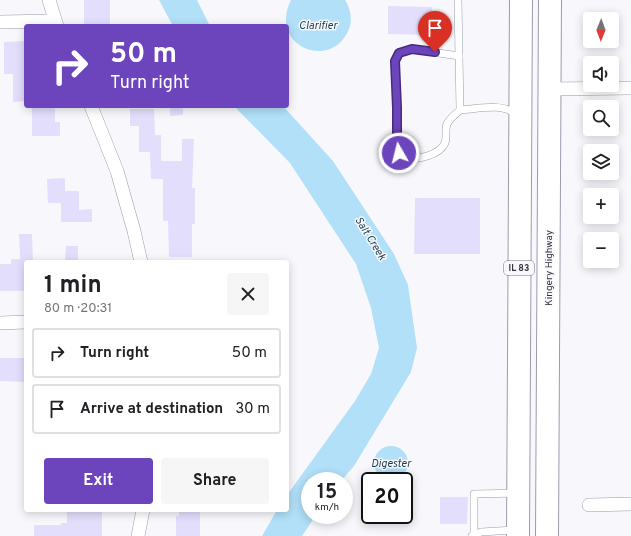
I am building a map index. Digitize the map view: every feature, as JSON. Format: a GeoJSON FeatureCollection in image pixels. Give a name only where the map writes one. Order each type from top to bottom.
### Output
{"type":"FeatureCollection","features":[{"type":"Feature","properties":{"kind":"highway","name":"IL 83"},"geometry":{"type":"LineString","coordinates":[[518,533],[521,0]]}},
{"type":"Feature","properties":{"kind":"highway","name":"Kingery Highway"},"geometry":{"type":"LineString","coordinates":[[547,536],[550,0]]}},
{"type":"Feature","properties":{"kind":"street"},"geometry":{"type":"LineString","coordinates":[[0,22],[56,23],[49,0]]}},
{"type":"Feature","properties":{"kind":"street"},"geometry":{"type":"LineString","coordinates":[[549,89],[631,88]]}},
{"type":"Feature","properties":{"kind":"street"},"geometry":{"type":"LineString","coordinates":[[92,108],[120,177],[141,260]]}},
{"type":"Feature","properties":{"kind":"street"},"geometry":{"type":"LineString","coordinates":[[0,323],[24,322]]}},
{"type":"Feature","properties":{"kind":"street"},"geometry":{"type":"LineString","coordinates":[[588,505],[631,504]]}},
{"type":"Feature","properties":{"kind":"street"},"geometry":{"type":"LineString","coordinates":[[138,536],[143,512]]}},
{"type":"Feature","properties":{"kind":"lane"},"geometry":{"type":"LineString","coordinates":[[458,0],[460,110]]}},
{"type":"Feature","properties":{"kind":"lane"},"geometry":{"type":"LineString","coordinates":[[459,56],[412,49],[399,53],[395,61],[397,142],[399,153],[405,159],[414,159],[425,157],[440,150],[445,142],[447,123],[460,110],[504,108],[514,112],[520,118]]}},
{"type":"Feature","properties":{"kind":"lane"},"geometry":{"type":"LineString","coordinates":[[518,493],[474,494],[473,536],[481,532],[518,533]]}},
{"type":"Feature","properties":{"kind":"water"},"geometry":{"type":"Polygon","coordinates":[[[159,0],[197,0],[209,24],[172,24],[159,0]]]}},
{"type":"Feature","properties":{"kind":"water","name":"Clarifier"},"geometry":{"type":"Polygon","coordinates":[[[291,0],[345,0],[351,16],[351,23],[342,40],[331,49],[318,51],[306,49],[295,42],[289,33],[289,24],[287,24],[286,17],[291,0]]]}},
{"type":"Feature","properties":{"kind":"water","name":"Salt Creek"},"geometry":{"type":"Polygon","coordinates":[[[236,108],[285,108],[333,161],[394,254],[408,285],[417,348],[411,372],[354,466],[349,472],[304,472],[355,401],[371,374],[379,348],[371,308],[356,264],[290,163],[236,108]]]}},
{"type":"Feature","properties":{"kind":"water","name":"Digester"},"geometry":{"type":"Polygon","coordinates":[[[388,446],[394,446],[401,449],[407,456],[408,460],[406,472],[376,472],[374,466],[374,460],[377,453],[384,447],[388,446]]]}},
{"type":"Feature","properties":{"kind":"water"},"geometry":{"type":"Polygon","coordinates":[[[301,476],[301,524],[310,524],[302,536],[262,536],[276,512],[289,512],[289,492],[301,476]]]}},
{"type":"Feature","properties":{"kind":"building"},"geometry":{"type":"Polygon","coordinates":[[[84,0],[110,0],[110,24],[84,24],[84,0]]]}},
{"type":"Feature","properties":{"kind":"building"},"geometry":{"type":"Polygon","coordinates":[[[388,6],[432,7],[431,35],[388,34],[388,6]]]}},
{"type":"Feature","properties":{"kind":"building"},"geometry":{"type":"Polygon","coordinates":[[[24,41],[24,101],[13,102],[13,74],[4,74],[4,42],[24,41]]]}},
{"type":"Feature","properties":{"kind":"building"},"geometry":{"type":"Polygon","coordinates":[[[32,108],[55,108],[55,122],[60,122],[60,136],[32,136],[32,108]]]}},
{"type":"Feature","properties":{"kind":"building"},"geometry":{"type":"Polygon","coordinates":[[[170,108],[183,108],[183,115],[170,116],[170,108]]]}},
{"type":"Feature","properties":{"kind":"building"},"geometry":{"type":"Polygon","coordinates":[[[130,109],[154,109],[155,135],[161,135],[161,161],[182,161],[182,139],[194,139],[192,188],[195,188],[195,224],[192,224],[192,257],[169,257],[168,221],[163,221],[163,179],[151,179],[150,152],[139,152],[139,126],[130,126],[130,109]]]}},
{"type":"Feature","properties":{"kind":"building"},"geometry":{"type":"Polygon","coordinates":[[[65,178],[65,191],[79,191],[79,210],[92,209],[92,222],[61,222],[61,203],[48,203],[47,179],[65,178]]]}},
{"type":"Feature","properties":{"kind":"building"},"geometry":{"type":"Polygon","coordinates":[[[415,198],[480,198],[480,254],[414,254],[415,198]]]}},
{"type":"Feature","properties":{"kind":"building"},"geometry":{"type":"Polygon","coordinates":[[[19,234],[32,234],[33,260],[24,260],[24,291],[0,291],[0,264],[11,264],[11,259],[20,259],[19,234]]]}},
{"type":"Feature","properties":{"kind":"building"},"geometry":{"type":"Polygon","coordinates":[[[66,246],[78,246],[78,260],[65,260],[66,246]]]}},
{"type":"Feature","properties":{"kind":"building"},"geometry":{"type":"Polygon","coordinates":[[[0,358],[24,358],[24,382],[0,381],[0,358]]]}},
{"type":"Feature","properties":{"kind":"building"},"geometry":{"type":"Polygon","coordinates":[[[440,497],[468,497],[467,524],[440,524],[440,497]]]}},
{"type":"Feature","properties":{"kind":"building"},"geometry":{"type":"Polygon","coordinates":[[[67,512],[102,512],[102,536],[34,536],[34,525],[61,525],[61,523],[67,523],[67,512]]]}},
{"type":"Feature","properties":{"kind":"building"},"geometry":{"type":"Polygon","coordinates":[[[179,512],[200,512],[200,536],[176,536],[176,516],[179,516],[179,512]]]}},
{"type":"Feature","properties":{"kind":"route"},"geometry":{"type":"LineString","coordinates":[[399,153],[396,126],[397,108],[395,61],[399,53],[412,49],[435,52]]}}]}
